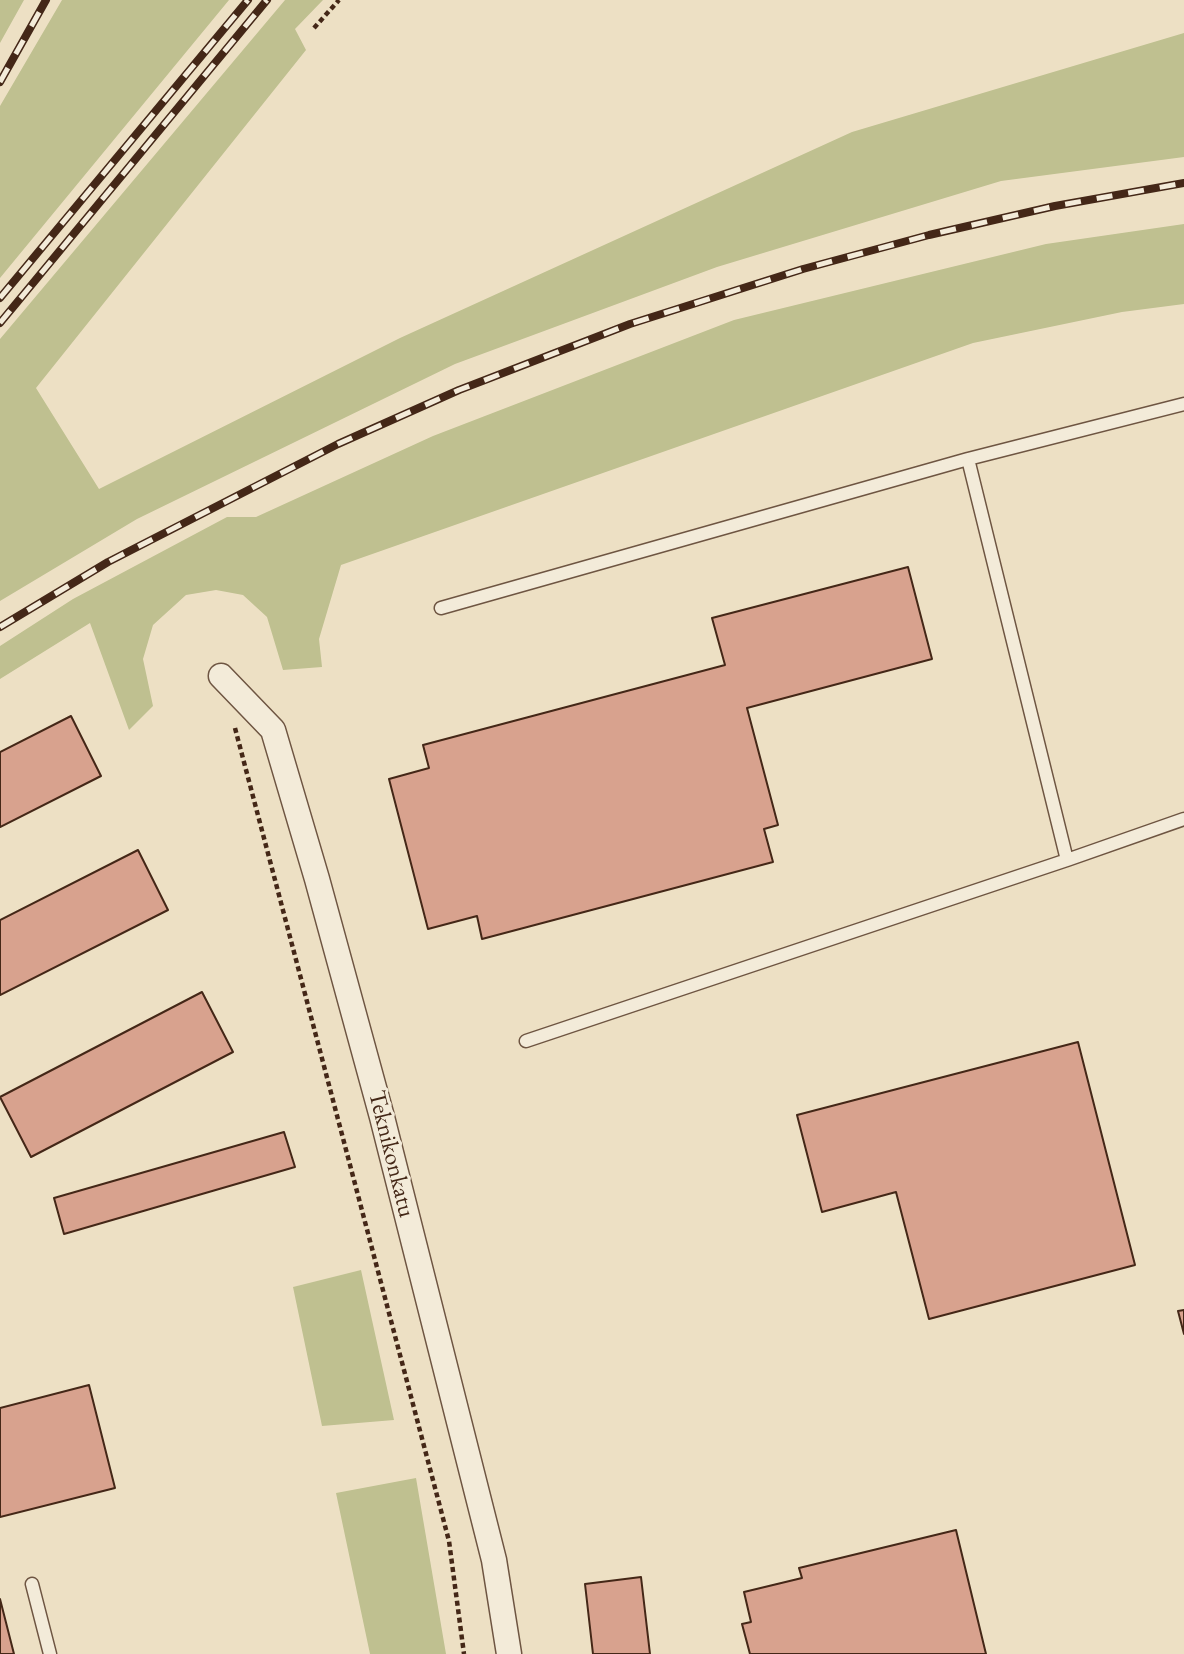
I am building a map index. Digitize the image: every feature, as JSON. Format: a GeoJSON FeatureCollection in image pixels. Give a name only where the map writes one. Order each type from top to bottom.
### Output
{"type":"FeatureCollection","features":[{"type":"Feature","properties":{"kind":"street","name":"Teknikonkatu"},"geometry":{"type":"LineString","coordinates":[[221,676],[273,730],[317,879],[382,1116],[494,1560],[509,1654]]}},
{"type":"Feature","properties":{"kind":"lane"},"geometry":{"type":"LineString","coordinates":[[441,608],[968,459],[1184,404]]}},
{"type":"Feature","properties":{"kind":"lane"},"geometry":{"type":"LineString","coordinates":[[968,459],[1067,860]]}},
{"type":"Feature","properties":{"kind":"lane"},"geometry":{"type":"LineString","coordinates":[[526,1041],[1184,819]]}},
{"type":"Feature","properties":{"kind":"lane"},"geometry":{"type":"LineString","coordinates":[[32,1584],[50,1654]]}},
{"type":"Feature","properties":{"kind":"path"},"geometry":{"type":"LineString","coordinates":[[314,28],[339,0]]}},
{"type":"Feature","properties":{"kind":"path"},"geometry":{"type":"LineString","coordinates":[[232,716],[449,1541],[464,1654]]}},
{"type":"Feature","properties":{"kind":"green space"},"geometry":{"type":"Polygon","coordinates":[[[0,0],[24,0],[0,43],[0,0]]]}},
{"type":"Feature","properties":{"kind":"green space"},"geometry":{"type":"Polygon","coordinates":[[[62,0],[229,0],[0,278],[0,106],[62,0]]]}},
{"type":"Feature","properties":{"kind":"green space"},"geometry":{"type":"Polygon","coordinates":[[[285,0],[323,0],[295,29],[306,50],[36,388],[99,489],[400,338],[852,132],[1184,33],[1184,157],[1001,181],[717,267],[455,364],[137,519],[0,601],[0,339],[285,0]]]}},
{"type":"Feature","properties":{"kind":"green space"},"geometry":{"type":"Polygon","coordinates":[[[1184,224],[1184,304],[1122,312],[973,343],[341,565],[319,639],[322,667],[283,670],[267,617],[243,595],[216,590],[186,595],[153,625],[143,659],[153,706],[129,730],[90,623],[0,679],[0,646],[73,599],[227,517],[256,517],[433,436],[734,320],[1046,244],[1184,224]]]}},
{"type":"Feature","properties":{"kind":"green space"},"geometry":{"type":"Polygon","coordinates":[[[361,1270],[394,1420],[322,1426],[293,1287],[361,1270]]]}},
{"type":"Feature","properties":{"kind":"green space"},"geometry":{"type":"Polygon","coordinates":[[[416,1478],[446,1654],[370,1654],[336,1493],[416,1478]]]}},
{"type":"Feature","properties":{"kind":"building"},"geometry":{"type":"Polygon","coordinates":[[[908,567],[932,659],[747,708],[778,825],[764,829],[773,862],[482,939],[477,916],[428,929],[389,779],[429,768],[423,745],[725,665],[712,618],[908,567]]]}},
{"type":"Feature","properties":{"kind":"building"},"geometry":{"type":"Polygon","coordinates":[[[71,716],[101,776],[0,827],[0,752],[71,716]]]}},
{"type":"Feature","properties":{"kind":"building"},"geometry":{"type":"Polygon","coordinates":[[[138,850],[168,910],[0,995],[0,920],[138,850]]]}},
{"type":"Feature","properties":{"kind":"building"},"geometry":{"type":"Polygon","coordinates":[[[202,992],[233,1052],[31,1157],[0,1097],[202,992]]]}},
{"type":"Feature","properties":{"kind":"building"},"geometry":{"type":"Polygon","coordinates":[[[1078,1042],[1135,1265],[929,1319],[896,1192],[822,1212],[797,1115],[1078,1042]]]}},
{"type":"Feature","properties":{"kind":"building"},"geometry":{"type":"Polygon","coordinates":[[[284,1132],[295,1167],[64,1234],[54,1198],[284,1132]]]}},
{"type":"Feature","properties":{"kind":"building"},"geometry":{"type":"Polygon","coordinates":[[[1184,1310],[1184,1334],[1178,1311],[1184,1310]]]}},
{"type":"Feature","properties":{"kind":"building"},"geometry":{"type":"Polygon","coordinates":[[[89,1385],[115,1488],[0,1517],[0,1408],[89,1385]]]}},
{"type":"Feature","properties":{"kind":"building"},"geometry":{"type":"Polygon","coordinates":[[[956,1530],[986,1654],[750,1654],[742,1624],[751,1622],[744,1592],[802,1578],[799,1568],[956,1530]]]}},
{"type":"Feature","properties":{"kind":"building"},"geometry":{"type":"Polygon","coordinates":[[[641,1577],[650,1654],[593,1654],[585,1584],[641,1577]]]}},
{"type":"Feature","properties":{"kind":"building"},"geometry":{"type":"Polygon","coordinates":[[[0,1599],[14,1654],[0,1654],[0,1599]]]}},
{"type":"Feature","properties":{"kind":"railway"},"geometry":{"type":"LineString","coordinates":[[0,82],[46,0]]}},
{"type":"Feature","properties":{"kind":"railway"},"geometry":{"type":"LineString","coordinates":[[0,298],[248,0]]}},
{"type":"Feature","properties":{"kind":"railway"},"geometry":{"type":"LineString","coordinates":[[0,323],[267,0]]}},
{"type":"Feature","properties":{"kind":"railway"},"geometry":{"type":"LineString","coordinates":[[0,627],[108,562],[338,444],[459,390],[630,324],[803,269],[929,235],[1055,206],[1184,183]]}}]}
